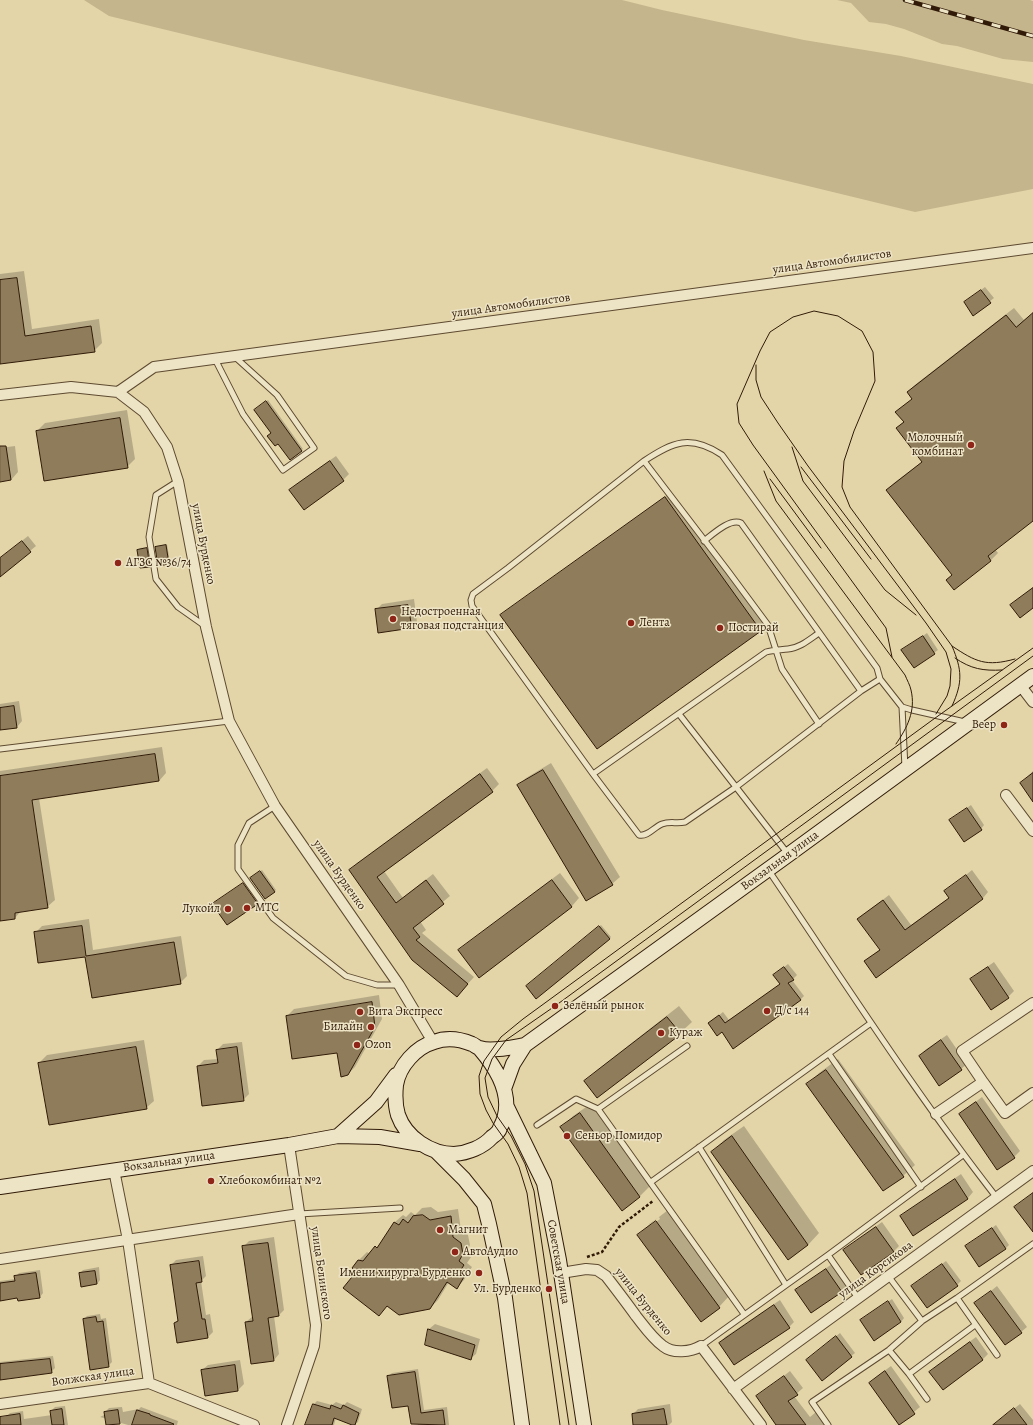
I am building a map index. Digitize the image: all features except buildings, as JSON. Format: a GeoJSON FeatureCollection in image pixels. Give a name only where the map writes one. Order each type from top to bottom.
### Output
{"type":"FeatureCollection","features":[{"type":"Feature","properties":{"kind":"main road","name":"Вокзальная улица"},"geometry":{"type":"LineString","coordinates":[[504,1089],[513,1064],[525,1045],[768,870],[968,722],[1033,676]]}},
{"type":"Feature","properties":{"kind":"main road","name":"Советская улица"},"geometry":{"type":"LineString","coordinates":[[507,1107],[500,1129],[488,1142],[466,1152],[454,1154],[437,1152],[420,1144],[407,1132],[398,1116],[395,1098],[397,1080],[405,1064],[417,1050],[433,1042],[451,1038],[472,1044],[480,1049],[492,1062],[500,1076],[507,1107],[544,1183],[561,1273],[584,1425]]}},
{"type":"Feature","properties":{"kind":"main road","name":"Вокзальная улица"},"geometry":{"type":"LineString","coordinates":[[480,1049],[502,1049],[525,1045]]}},
{"type":"Feature","properties":{"kind":"main road"},"geometry":{"type":"LineString","coordinates":[[338,1136],[376,1102],[405,1064]]}},
{"type":"Feature","properties":{"kind":"main road","name":"Вокзальная улица"},"geometry":{"type":"LineString","coordinates":[[0,1187],[289,1145],[338,1136],[380,1137],[420,1144]]}},
{"type":"Feature","properties":{"kind":"main road","name":"Советская улица"},"geometry":{"type":"LineString","coordinates":[[437,1152],[464,1179],[484,1204],[505,1298],[522,1425]]}},
{"type":"Feature","properties":{"kind":"street","name":"улица Автомобилистов"},"geometry":{"type":"LineString","coordinates":[[118,392],[154,367],[1033,248]]}},
{"type":"Feature","properties":{"kind":"street"},"geometry":{"type":"LineString","coordinates":[[0,395],[71,387],[118,392]]}},
{"type":"Feature","properties":{"kind":"street","name":"улица Бурденко"},"geometry":{"type":"LineString","coordinates":[[118,392],[144,412],[167,447],[178,482],[206,627],[228,721],[275,806],[399,985],[433,1042]]}},
{"type":"Feature","properties":{"kind":"street"},"geometry":{"type":"LineString","coordinates":[[1020,684],[1033,702]]}},
{"type":"Feature","properties":{"kind":"street"},"geometry":{"type":"LineString","coordinates":[[1006,795],[1033,831]]}},
{"type":"Feature","properties":{"kind":"street"},"geometry":{"type":"LineString","coordinates":[[1033,1003],[962,1051],[1005,1114],[1033,1093]]}},
{"type":"Feature","properties":{"kind":"street"},"geometry":{"type":"LineString","coordinates":[[936,1114],[983,1082]]}},
{"type":"Feature","properties":{"kind":"street","name":"улица Белинского"},"geometry":{"type":"LineString","coordinates":[[287,1425],[314,1346],[316,1325],[289,1145]]}},
{"type":"Feature","properties":{"kind":"street"},"geometry":{"type":"LineString","coordinates":[[114,1170],[128,1240],[148,1382]]}},
{"type":"Feature","properties":{"kind":"street","name":"улица Корсикова"},"geometry":{"type":"LineString","coordinates":[[733,1389],[1033,1171]]}},
{"type":"Feature","properties":{"kind":"street"},"geometry":{"type":"LineString","coordinates":[[0,1259],[299,1214]]}},
{"type":"Feature","properties":{"kind":"street","name":"улица Бурденко"},"geometry":{"type":"LineString","coordinates":[[561,1273],[586,1269],[597,1270],[606,1276],[651,1335],[664,1347],[674,1351],[686,1351],[701,1346]]}},
{"type":"Feature","properties":{"kind":"street"},"geometry":{"type":"LineString","coordinates":[[701,1346],[760,1425]]}},
{"type":"Feature","properties":{"kind":"street","name":"Волжская улица"},"geometry":{"type":"LineString","coordinates":[[0,1404],[148,1382],[254,1425]]}},
{"type":"Feature","properties":{"kind":"lane"},"geometry":{"type":"LineString","coordinates":[[215,359],[243,414],[283,470],[314,448],[277,395],[235,356]]}},
{"type":"Feature","properties":{"kind":"lane"},"geometry":{"type":"LineString","coordinates":[[880,679],[861,691],[736,787],[685,822],[678,824],[670,822],[661,824],[643,836],[639,835],[593,774],[472,606],[471,600],[473,594],[644,461],[663,448],[681,443],[694,442],[709,447],[722,455],[877,668],[880,679],[902,707],[968,722]]}},
{"type":"Feature","properties":{"kind":"lane"},"geometry":{"type":"LineString","coordinates":[[644,461],[768,625],[782,669],[819,724]]}},
{"type":"Feature","properties":{"kind":"lane"},"geometry":{"type":"LineString","coordinates":[[178,482],[156,495],[149,537],[156,579],[178,608],[206,627]]}},
{"type":"Feature","properties":{"kind":"lane"},"geometry":{"type":"LineString","coordinates":[[704,541],[731,522],[737,521],[741,523],[861,691]]}},
{"type":"Feature","properties":{"kind":"lane"},"geometry":{"type":"LineString","coordinates":[[593,774],[766,652],[776,649],[789,650],[800,646],[819,633]]}},
{"type":"Feature","properties":{"kind":"lane"},"geometry":{"type":"LineString","coordinates":[[902,707],[905,770]]}},
{"type":"Feature","properties":{"kind":"lane"},"geometry":{"type":"LineString","coordinates":[[678,714],[788,855]]}},
{"type":"Feature","properties":{"kind":"lane"},"geometry":{"type":"LineString","coordinates":[[0,749],[208,722],[228,721]]}},
{"type":"Feature","properties":{"kind":"lane"},"geometry":{"type":"LineString","coordinates":[[275,806],[249,823],[238,845],[238,869],[273,918],[346,976],[377,985],[399,985]]}},
{"type":"Feature","properties":{"kind":"lane"},"geometry":{"type":"LineString","coordinates":[[768,870],[871,1023],[963,1154],[996,1198]]}},
{"type":"Feature","properties":{"kind":"lane"},"geometry":{"type":"LineString","coordinates":[[650,1182],[871,1023]]}},
{"type":"Feature","properties":{"kind":"lane"},"geometry":{"type":"LineString","coordinates":[[598,1109],[687,1046]]}},
{"type":"Feature","properties":{"kind":"lane"},"geometry":{"type":"LineString","coordinates":[[828,1054],[921,1187]]}},
{"type":"Feature","properties":{"kind":"lane"},"geometry":{"type":"LineString","coordinates":[[537,1125],[576,1099],[598,1109],[744,1314]]}},
{"type":"Feature","properties":{"kind":"lane"},"geometry":{"type":"LineString","coordinates":[[700,1147],[786,1285]]}},
{"type":"Feature","properties":{"kind":"lane"},"geometry":{"type":"LineString","coordinates":[[701,1346],[921,1187],[963,1154]]}},
{"type":"Feature","properties":{"kind":"lane"},"geometry":{"type":"LineString","coordinates":[[299,1214],[400,1208]]}},
{"type":"Feature","properties":{"kind":"lane"},"geometry":{"type":"LineString","coordinates":[[828,1425],[812,1402],[889,1350],[922,1321],[1033,1244]]}},
{"type":"Feature","properties":{"kind":"lane"},"geometry":{"type":"LineString","coordinates":[[828,1255],[858,1298]]}},
{"type":"Feature","properties":{"kind":"lane"},"geometry":{"type":"LineString","coordinates":[[889,1277],[922,1321]]}},
{"type":"Feature","properties":{"kind":"lane"},"geometry":{"type":"LineString","coordinates":[[957,1298],[997,1355]]}},
{"type":"Feature","properties":{"kind":"lane"},"geometry":{"type":"LineString","coordinates":[[909,1374],[975,1325]]}},
{"type":"Feature","properties":{"kind":"lane"},"geometry":{"type":"LineString","coordinates":[[889,1350],[909,1374],[926,1399]]}},
{"type":"Feature","properties":{"kind":"path"},"geometry":{"type":"LineString","coordinates":[[582,1259],[602,1252],[619,1227],[659,1196]]}},
{"type":"Feature","properties":{"kind":"shaded area"},"geometry":{"type":"Polygon","coordinates":[[[84,0],[622,0],[804,40],[901,56],[1033,84],[1033,189],[915,212],[109,16],[84,0]]]}},
{"type":"Feature","properties":{"kind":"shaded area"},"geometry":{"type":"Polygon","coordinates":[[[837,0],[1030,0],[1033,1],[1033,62],[1003,59],[957,46],[942,44],[904,29],[886,24],[869,22],[851,3],[837,0]]]}},
{"type":"Feature","properties":{"kind":"tram line"},"geometry":{"type":"LineString","coordinates":[[892,657],[886,628],[753,445],[739,423],[737,404],[770,332],[793,317],[814,311],[838,316],[862,331],[873,352],[875,381],[854,431],[844,461],[842,487],[850,507],[952,646],[958,662],[960,676],[956,698],[952,706]]}},
{"type":"Feature","properties":{"kind":"tram line"},"geometry":{"type":"LineString","coordinates":[[756,365],[756,380],[761,397],[778,423],[808,466],[926,623],[946,652],[951,669],[950,686],[947,696],[936,714]]}},
{"type":"Feature","properties":{"kind":"tram line"},"geometry":{"type":"LineString","coordinates":[[792,447],[803,481],[885,590],[916,615]]}},
{"type":"Feature","properties":{"kind":"tram line"},"geometry":{"type":"LineString","coordinates":[[801,467],[871,559]]}},
{"type":"Feature","properties":{"kind":"tram line"},"geometry":{"type":"LineString","coordinates":[[764,471],[776,501],[905,675],[911,690],[912,705],[910,719],[896,744]]}},
{"type":"Feature","properties":{"kind":"tram line"},"geometry":{"type":"LineString","coordinates":[[770,479],[821,548]]}},
{"type":"Feature","properties":{"kind":"tram line"},"geometry":{"type":"LineString","coordinates":[[952,646],[968,656],[982,662],[996,663],[1015,659]]}},
{"type":"Feature","properties":{"kind":"tram line"},"geometry":{"type":"LineString","coordinates":[[560,1425],[527,1193],[519,1167],[508,1144],[486,1110],[480,1094],[479,1076],[484,1061],[501,1037],[523,1019],[1033,648]]}},
{"type":"Feature","properties":{"kind":"tram line"},"geometry":{"type":"LineString","coordinates":[[569,1425],[534,1191],[525,1164],[511,1136],[497,1116],[488,1097],[485,1078],[492,1059],[506,1040],[555,1006],[1033,656]]}},
{"type":"Feature","properties":{"kind":"tram line"},"geometry":{"type":"LineString","coordinates":[[955,658],[972,667],[989,670],[1002,670]]}},
{"type":"Feature","properties":{"kind":"railway"},"geometry":{"type":"LineString","coordinates":[[905,0],[1033,36]]}},
{"type":"Feature","properties":{"kind":"place","name":"Молочный комбинат"},"geometry":{"type":"Point","coordinates":[971,445]}},
{"type":"Feature","properties":{"kind":"place","name":"АГЗС №36/74"},"geometry":{"type":"Point","coordinates":[118,563]}},
{"type":"Feature","properties":{"kind":"place","name":"Недостроенная тяговая подстанция"},"geometry":{"type":"Point","coordinates":[393,619]}},
{"type":"Feature","properties":{"kind":"place","name":"Лента"},"geometry":{"type":"Point","coordinates":[631,623]}},
{"type":"Feature","properties":{"kind":"place","name":"Постирай"},"geometry":{"type":"Point","coordinates":[720,628]}},
{"type":"Feature","properties":{"kind":"place","name":"Веер"},"geometry":{"type":"Point","coordinates":[1004,725]}},
{"type":"Feature","properties":{"kind":"place","name":"МТС"},"geometry":{"type":"Point","coordinates":[247,908]}},
{"type":"Feature","properties":{"kind":"place","name":"Лукойл"},"geometry":{"type":"Point","coordinates":[228,909]}},
{"type":"Feature","properties":{"kind":"place","name":"Зелёный рынок"},"geometry":{"type":"Point","coordinates":[555,1006]}},
{"type":"Feature","properties":{"kind":"place","name":"Д/с 144"},"geometry":{"type":"Point","coordinates":[767,1011]}},
{"type":"Feature","properties":{"kind":"place","name":"Вита Экспресс"},"geometry":{"type":"Point","coordinates":[360,1012]}},
{"type":"Feature","properties":{"kind":"place","name":"Билайн"},"geometry":{"type":"Point","coordinates":[371,1027]}},
{"type":"Feature","properties":{"kind":"place","name":"Кураж"},"geometry":{"type":"Point","coordinates":[661,1033]}},
{"type":"Feature","properties":{"kind":"place","name":"Ozon"},"geometry":{"type":"Point","coordinates":[357,1045]}},
{"type":"Feature","properties":{"kind":"place","name":"Сеньор Помидор"},"geometry":{"type":"Point","coordinates":[567,1136]}},
{"type":"Feature","properties":{"kind":"place","name":"Хлебокомбинат №2"},"geometry":{"type":"Point","coordinates":[211,1181]}},
{"type":"Feature","properties":{"kind":"place","name":"Магнит"},"geometry":{"type":"Point","coordinates":[440,1230]}},
{"type":"Feature","properties":{"kind":"place","name":"АвтоАудио"},"geometry":{"type":"Point","coordinates":[455,1252]}},
{"type":"Feature","properties":{"kind":"place","name":"Имени хирурга Бурденко"},"geometry":{"type":"Point","coordinates":[479,1273]}},
{"type":"Feature","properties":{"kind":"place","name":"Ул. Бурденко"},"geometry":{"type":"Point","coordinates":[549,1289]}}]}
